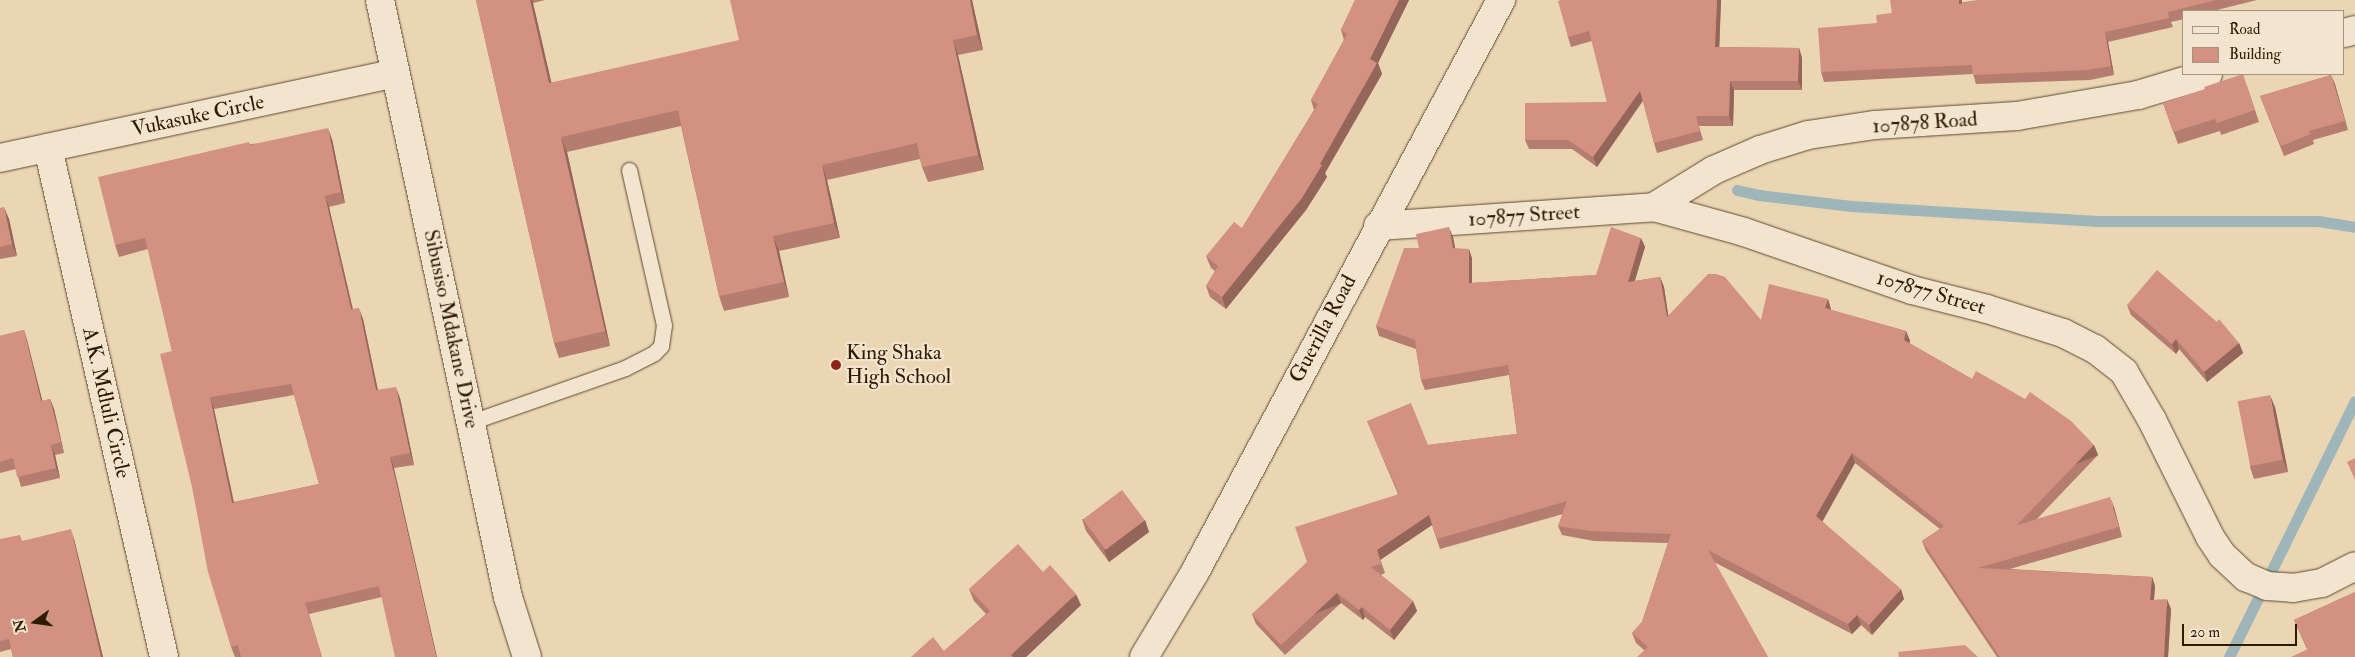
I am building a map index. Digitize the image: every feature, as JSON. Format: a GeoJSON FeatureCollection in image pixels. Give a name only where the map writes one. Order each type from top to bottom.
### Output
{"type":"FeatureCollection","features":[{"type":"Feature","properties":{"kind":"street","name":"Sibusiso Mdakane Drive"},"geometry":{"type":"LineString","coordinates":[[380,0],[508,596],[527,657]]}},
{"type":"Feature","properties":{"kind":"street","name":"Guerilla Road"},"geometry":{"type":"LineString","coordinates":[[1144,657],[1195,572],[1500,0]]}},
{"type":"Feature","properties":{"kind":"street","name":"Vukasuke Circle"},"geometry":{"type":"LineString","coordinates":[[0,158],[395,73]]}},
{"type":"Feature","properties":{"kind":"street","name":"107878 Road"},"geometry":{"type":"LineString","coordinates":[[1654,207],[1714,170],[1760,150],[1808,135],[1875,125],[2034,114],[2138,95],[2205,75]]}},
{"type":"Feature","properties":{"kind":"street","name":"A.K. Mdluli Circle"},"geometry":{"type":"LineString","coordinates":[[48,148],[164,657]]}},
{"type":"Feature","properties":{"kind":"street","name":"107877 Street"},"geometry":{"type":"LineString","coordinates":[[1378,226],[1654,207],[1744,232],[1912,290],[1987,309],[2063,333],[2095,349],[2124,372],[2152,420],[2210,537],[2222,555],[2246,577],[2267,586],[2294,588],[2322,583],[2355,566]]}},
{"type":"Feature","properties":{"kind":"lane"},"geometry":{"type":"LineString","coordinates":[[471,422],[527,404],[625,368],[654,353],[661,346],[664,326],[629,170]]}},
{"type":"Feature","properties":{"kind":"building"},"geometry":{"type":"Polygon","coordinates":[[[476,0],[530,0],[549,83],[739,40],[730,0],[970,0],[977,35],[953,40],[978,155],[922,167],[917,143],[822,165],[834,223],[773,236],[784,282],[719,296],[678,110],[561,137],[605,331],[554,343],[476,0]]]}},
{"type":"Feature","properties":{"kind":"building"},"geometry":{"type":"Polygon","coordinates":[[[1355,0],[1399,0],[1370,59],[1377,63],[1302,198],[1222,297],[1206,286],[1218,266],[1206,256],[1234,222],[1242,228],[1318,104],[1311,100],[1347,34],[1341,30],[1355,0]]]}},
{"type":"Feature","properties":{"kind":"building"},"geometry":{"type":"Polygon","coordinates":[[[1717,0],[1715,47],[1799,48],[1798,81],[1730,81],[1729,116],[1696,116],[1700,131],[1654,143],[1640,91],[1593,157],[1568,140],[1525,140],[1525,103],[1607,102],[1589,31],[1568,37],[1558,1],[1717,0]]]}},
{"type":"Feature","properties":{"kind":"building"},"geometry":{"type":"Polygon","coordinates":[[[1890,0],[1959,0],[1959,4],[1979,0],[2216,0],[2168,12],[2169,18],[2105,32],[2111,66],[2087,70],[1973,75],[1972,65],[1821,72],[1818,28],[1877,23],[1876,15],[1892,13],[1890,0]]]}},
{"type":"Feature","properties":{"kind":"building"},"geometry":{"type":"Polygon","coordinates":[[[2243,75],[2255,110],[2217,123],[2215,119],[2173,132],[2163,103],[2205,89],[2204,87],[2243,75]]]}},
{"type":"Feature","properties":{"kind":"building"},"geometry":{"type":"Polygon","coordinates":[[[2331,75],[2345,121],[2309,131],[2311,134],[2281,146],[2260,96],[2331,75]]]}},
{"type":"Feature","properties":{"kind":"building"},"geometry":{"type":"Polygon","coordinates":[[[328,128],[341,192],[325,196],[351,309],[359,308],[376,390],[396,387],[410,453],[390,457],[436,657],[395,657],[379,586],[305,603],[322,657],[241,657],[238,645],[231,647],[208,572],[192,487],[160,354],[172,351],[145,238],[115,245],[98,177],[249,142],[250,145],[328,128]],[[291,384],[210,397],[232,503],[319,484],[291,384]]]}},
{"type":"Feature","properties":{"kind":"building"},"geometry":{"type":"Polygon","coordinates":[[[4,207],[12,244],[0,247],[0,208],[4,207]]]}},
{"type":"Feature","properties":{"kind":"building"},"geometry":{"type":"Polygon","coordinates":[[[1449,227],[1453,248],[1469,249],[1469,283],[1596,275],[1611,227],[1641,238],[1628,282],[1660,277],[1667,317],[1708,274],[1716,274],[1725,277],[1761,320],[1769,284],[1828,299],[1825,308],[1906,331],[1904,340],[1972,379],[1976,371],[2025,399],[2030,392],[2071,421],[2094,445],[2017,525],[2110,497],[2119,527],[1978,568],[2152,577],[2150,600],[2167,599],[2164,657],[2000,657],[1922,541],[1944,526],[1852,453],[1816,516],[1901,589],[1869,625],[1857,615],[1848,624],[1708,550],[1768,657],[1637,657],[1648,647],[1632,633],[1642,622],[1671,534],[1591,531],[1558,526],[1567,501],[1437,539],[1429,515],[1377,550],[1381,564],[1371,567],[1413,601],[1390,630],[1362,607],[1359,610],[1337,593],[1281,645],[1252,614],[1307,562],[1295,527],[1399,494],[1367,421],[1411,403],[1428,445],[1517,434],[1508,365],[1421,380],[1415,340],[1376,326],[1404,248],[1419,248],[1416,234],[1449,227]]]}},
{"type":"Feature","properties":{"kind":"building"},"geometry":{"type":"Polygon","coordinates":[[[2157,270],[2217,322],[2219,319],[2239,343],[2204,372],[2176,339],[2172,344],[2127,305],[2157,270]]]}},
{"type":"Feature","properties":{"kind":"building"},"geometry":{"type":"Polygon","coordinates":[[[24,330],[41,401],[50,399],[61,442],[51,445],[56,468],[17,477],[13,458],[0,462],[0,336],[24,330]]]}},
{"type":"Feature","properties":{"kind":"building"},"geometry":{"type":"Polygon","coordinates":[[[2270,395],[2283,460],[2250,466],[2238,401],[2270,395]]]}},
{"type":"Feature","properties":{"kind":"building"},"geometry":{"type":"Polygon","coordinates":[[[2355,458],[2355,480],[2347,462],[2355,458]]]}},
{"type":"Feature","properties":{"kind":"building"},"geometry":{"type":"Polygon","coordinates":[[[1122,490],[1145,520],[1106,550],[1083,519],[1122,490]]]}},
{"type":"Feature","properties":{"kind":"building"},"geometry":{"type":"Polygon","coordinates":[[[71,529],[101,657],[13,657],[9,639],[0,641],[0,539],[20,535],[22,541],[71,529]]]}},
{"type":"Feature","properties":{"kind":"building"},"geometry":{"type":"Polygon","coordinates":[[[1018,544],[1043,572],[1050,565],[1076,594],[1011,655],[1013,657],[911,657],[933,637],[944,651],[990,611],[969,589],[1018,544]]]}},
{"type":"Feature","properties":{"kind":"building"},"geometry":{"type":"Polygon","coordinates":[[[2355,592],[2355,657],[2291,657],[2308,649],[2294,620],[2355,592]]]}},
{"type":"Feature","properties":{"kind":"building"},"geometry":{"type":"Polygon","coordinates":[[[1965,645],[1978,657],[1899,657],[1898,652],[1965,645]]]}},
{"type":"Feature","properties":{"kind":"waterway"},"geometry":{"type":"LineString","coordinates":[[1737,190],[1759,195],[1851,206],[2098,221],[2318,221],[2355,227]]}},
{"type":"Feature","properties":{"kind":"waterway"},"geometry":{"type":"LineString","coordinates":[[2229,657],[2355,401]]}},
{"type":"Feature","properties":{"kind":"place","name":"King Shaka High School"},"geometry":{"type":"Point","coordinates":[836,365]}}]}
